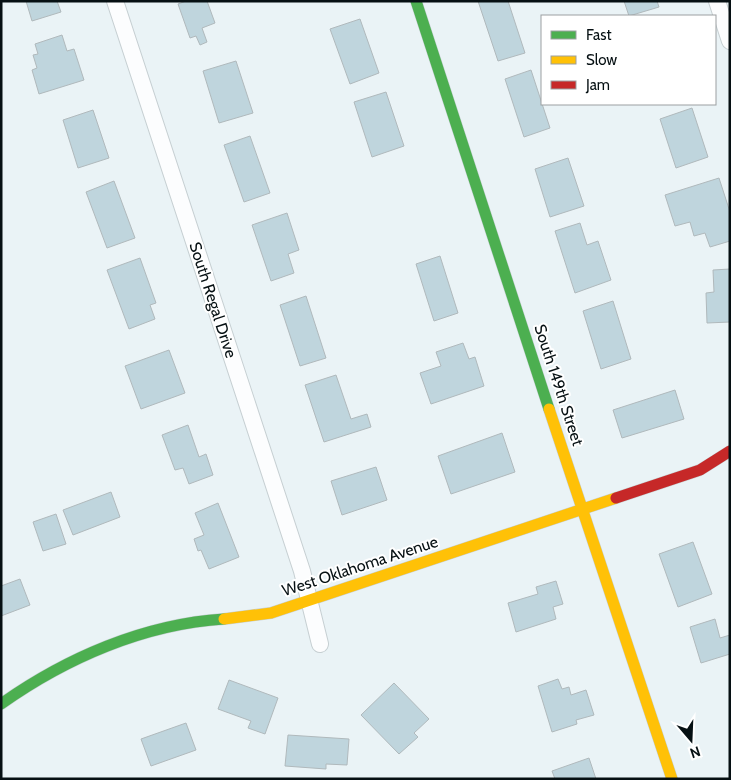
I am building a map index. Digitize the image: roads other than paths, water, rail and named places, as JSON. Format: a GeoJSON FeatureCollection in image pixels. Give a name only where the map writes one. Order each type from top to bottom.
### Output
{"type":"FeatureCollection","features":[{"type":"Feature","properties":{"kind":"street","name":"South Regal Drive"},"geometry":{"type":"LineString","coordinates":[[115,1],[302,571],[320,644]]}},
{"type":"Feature","properties":{"kind":"street","name":"South 149th Street"},"geometry":{"type":"LineString","coordinates":[[416,1],[634,669],[672,779]]}},
{"type":"Feature","properties":{"kind":"street"},"geometry":{"type":"LineString","coordinates":[[717,1],[730,41]]}},
{"type":"Feature","properties":{"kind":"street","name":"West Oklahoma Avenue"},"geometry":{"type":"LineString","coordinates":[[1,704],[18,691],[61,666],[126,640],[181,624],[211,619],[258,616],[583,511],[700,470],[730,451]]}}]}
